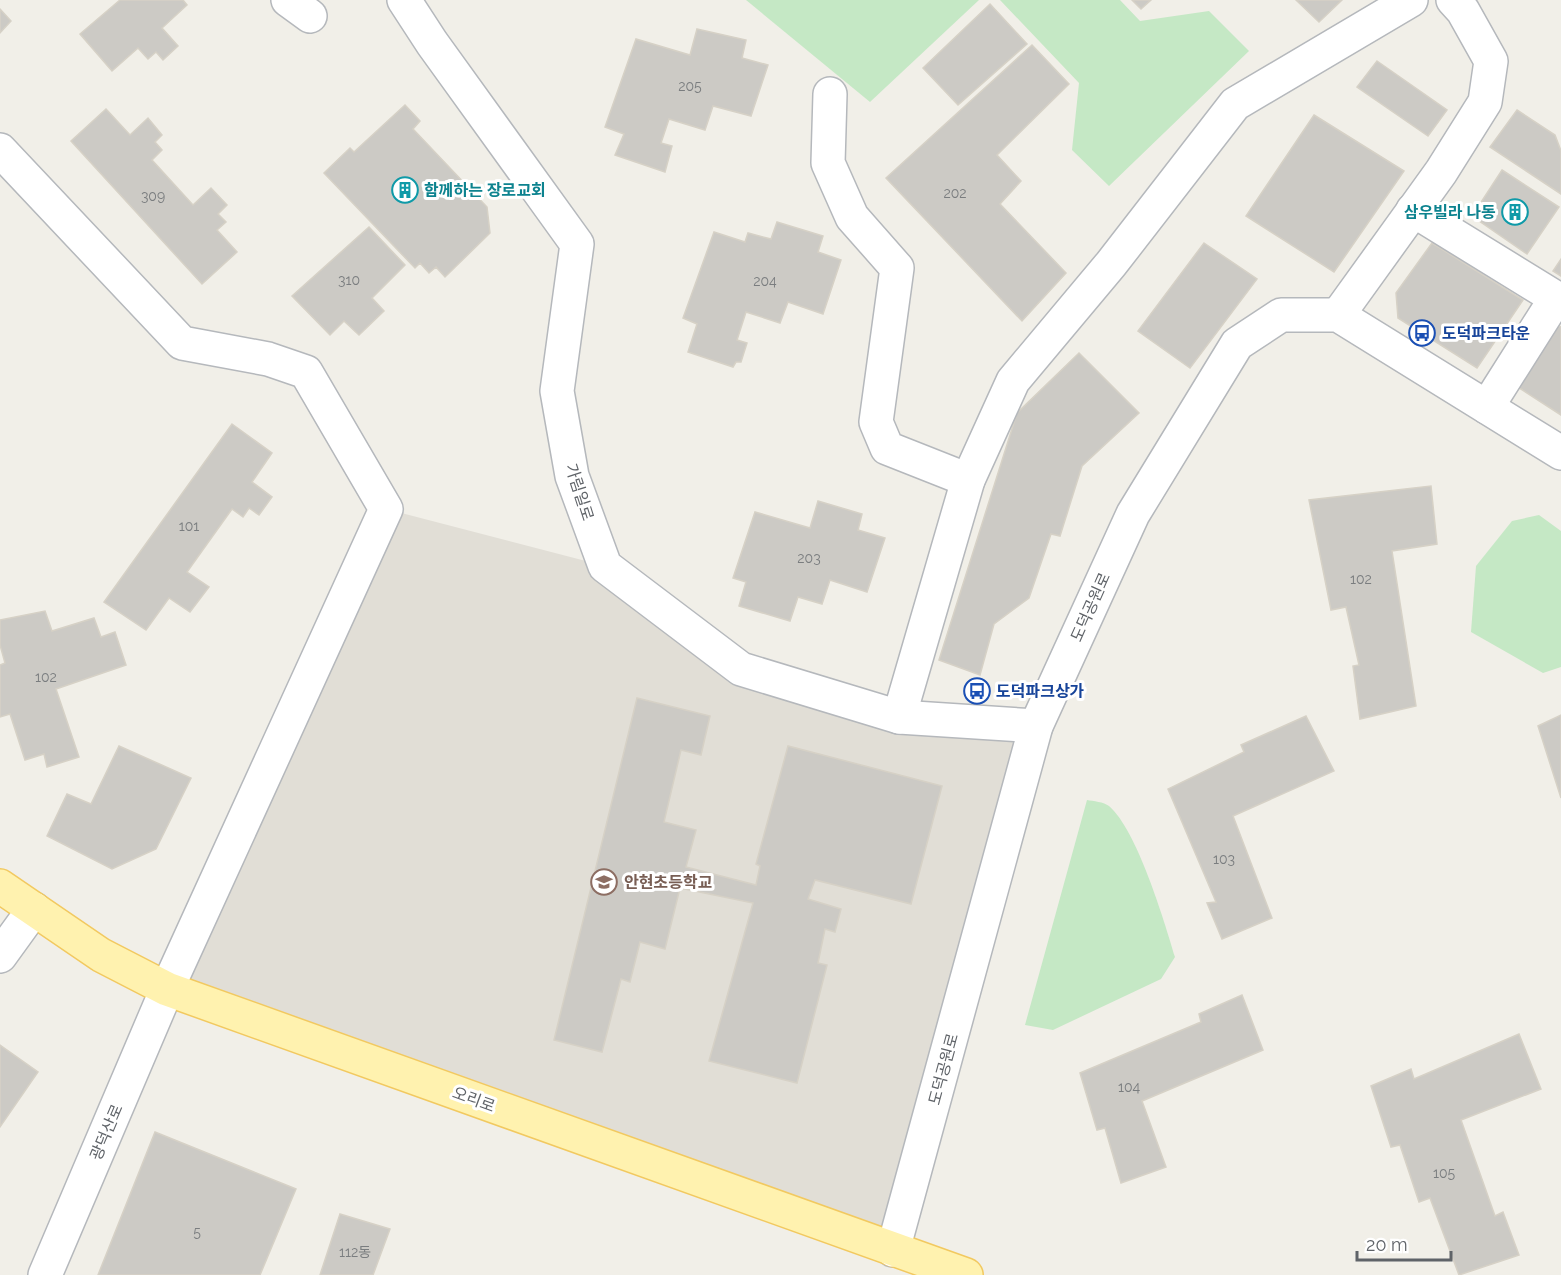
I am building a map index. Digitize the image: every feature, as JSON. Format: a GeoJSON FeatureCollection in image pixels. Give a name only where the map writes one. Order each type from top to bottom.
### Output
{"type":"FeatureCollection","features":[{"type":"Feature","properties":{"kind":"main road","name":"오리로"},"geometry":{"type":"LineString","coordinates":[[0,886],[101,956],[167,988],[966,1275]]}},
{"type":"Feature","properties":{"kind":"street","name":"가림일로"},"geometry":{"type":"LineString","coordinates":[[404,0],[432,43],[577,244],[557,390],[572,476],[605,566],[741,669],[899,717],[1036,726]]}},
{"type":"Feature","properties":{"kind":"street"},"geometry":{"type":"LineString","coordinates":[[432,0],[432,43]]}},
{"type":"Feature","properties":{"kind":"street"},"geometry":{"type":"LineString","coordinates":[[899,717],[968,480],[1012,381],[1098,280],[1235,104],[1411,0]]}},
{"type":"Feature","properties":{"kind":"street"},"geometry":{"type":"LineString","coordinates":[[1453,0],[1463,11],[1491,61],[1485,102],[1441,172],[1338,315],[1561,453]]}},
{"type":"Feature","properties":{"kind":"street"},"geometry":{"type":"LineString","coordinates":[[830,94],[828,163],[852,216],[897,268],[876,422],[887,448],[968,480]]}},
{"type":"Feature","properties":{"kind":"street","name":"광덕산로"},"geometry":{"type":"LineString","coordinates":[[0,150],[182,343],[268,359],[306,372],[386,509],[167,988],[45,1275]]}},
{"type":"Feature","properties":{"kind":"street"},"geometry":{"type":"LineString","coordinates":[[1413,210],[1556,298],[1487,407]]}},
{"type":"Feature","properties":{"kind":"street","name":"도덕공원로"},"geometry":{"type":"LineString","coordinates":[[893,1250],[1036,726],[1133,514],[1237,344],[1281,315],[1338,315]]}},
{"type":"Feature","properties":{"kind":"street"},"geometry":{"type":"LineString","coordinates":[[0,956],[34,909]]}},
{"type":"Feature","properties":{"kind":"shaded area","name":"안현초등학교"},"geometry":{"type":"Polygon","coordinates":[[[386,509],[605,566],[741,669],[1036,726],[893,1250],[167,989],[386,509]]]}},
{"type":"Feature","properties":{"kind":"green space"},"geometry":{"type":"Polygon","coordinates":[[[746,0],[979,0],[870,102],[746,0]]]}},
{"type":"Feature","properties":{"kind":"green space"},"geometry":{"type":"Polygon","coordinates":[[[1000,0],[1120,0],[1140,21],[1209,11],[1249,51],[1109,186],[1072,150],[1079,83],[1000,0]]]}},
{"type":"Feature","properties":{"kind":"green space"},"geometry":{"type":"Polygon","coordinates":[[[1539,515],[1561,531],[1561,667],[1543,673],[1471,632],[1476,566],[1512,521],[1539,515]]]}},
{"type":"Feature","properties":{"kind":"green space"},"geometry":{"type":"Polygon","coordinates":[[[1087,800],[1109,806],[1130,835],[1148,877],[1175,957],[1161,979],[1053,1030],[1025,1025],[1087,800]]]}},
{"type":"Feature","properties":{"kind":"building"},"geometry":{"type":"Polygon","coordinates":[[[120,0],[183,0],[187,5],[162,28],[178,46],[163,60],[156,52],[148,59],[138,48],[112,71],[80,34],[120,0]]]}},
{"type":"Feature","properties":{"kind":"building"},"geometry":{"type":"Polygon","coordinates":[[[1132,0],[1151,0],[1141,9],[1132,0]]]}},
{"type":"Feature","properties":{"kind":"building"},"geometry":{"type":"Polygon","coordinates":[[[1296,0],[1342,0],[1319,22],[1296,0]]]}},
{"type":"Feature","properties":{"kind":"building"},"geometry":{"type":"Polygon","coordinates":[[[990,4],[1027,44],[958,105],[923,68],[990,4]]]}},
{"type":"Feature","properties":{"kind":"building"},"geometry":{"type":"Polygon","coordinates":[[[0,9],[11,21],[0,33],[0,9]]]}},
{"type":"Feature","properties":{"kind":"building"},"geometry":{"type":"Polygon","coordinates":[[[697,29],[746,40],[742,58],[768,65],[751,116],[713,106],[705,130],[669,119],[661,143],[672,146],[665,172],[615,155],[624,134],[605,127],[636,39],[690,55],[697,29]]]}},
{"type":"Feature","properties":{"kind":"building"},"geometry":{"type":"Polygon","coordinates":[[[1032,45],[1069,84],[997,155],[1021,181],[1000,204],[1066,273],[1022,321],[886,178],[1032,45]]]}},
{"type":"Feature","properties":{"kind":"building"},"geometry":{"type":"Polygon","coordinates":[[[1377,61],[1447,110],[1428,136],[1357,87],[1377,61]]]}},
{"type":"Feature","properties":{"kind":"building","name":"함께하는 장로교회"},"geometry":{"type":"Polygon","coordinates":[[[405,105],[420,121],[413,129],[487,207],[490,233],[445,277],[436,267],[429,273],[420,263],[415,268],[324,173],[350,148],[354,152],[405,105]]]}},
{"type":"Feature","properties":{"kind":"building"},"geometry":{"type":"Polygon","coordinates":[[[106,109],[130,135],[148,118],[162,135],[155,142],[162,150],[152,160],[193,205],[211,188],[227,205],[218,214],[226,222],[217,230],[237,252],[202,284],[71,141],[106,109]]]}},
{"type":"Feature","properties":{"kind":"building"},"geometry":{"type":"Polygon","coordinates":[[[1517,110],[1555,135],[1561,151],[1561,194],[1490,147],[1517,110]]]}},
{"type":"Feature","properties":{"kind":"building"},"geometry":{"type":"Polygon","coordinates":[[[1314,115],[1404,171],[1334,272],[1246,216],[1314,115]]]}},
{"type":"Feature","properties":{"kind":"building","name":"삼우빌라 나동"},"geometry":{"type":"Polygon","coordinates":[[[1502,170],[1559,207],[1527,254],[1472,216],[1502,170]]]}},
{"type":"Feature","properties":{"kind":"building"},"geometry":{"type":"Polygon","coordinates":[[[777,222],[823,236],[818,252],[841,260],[823,314],[788,302],[780,323],[746,312],[737,340],[747,343],[741,362],[736,362],[733,367],[688,352],[697,324],[683,318],[714,232],[745,242],[748,233],[771,239],[777,222]]]}},
{"type":"Feature","properties":{"kind":"building"},"geometry":{"type":"Polygon","coordinates":[[[369,227],[405,265],[372,298],[384,311],[359,335],[344,321],[330,335],[292,296],[369,227]]]}},
{"type":"Feature","properties":{"kind":"building"},"geometry":{"type":"Polygon","coordinates":[[[1204,243],[1257,279],[1190,368],[1138,331],[1204,243]]]}},
{"type":"Feature","properties":{"kind":"building"},"geometry":{"type":"Polygon","coordinates":[[[1432,243],[1523,300],[1477,368],[1398,318],[1396,293],[1432,243]]]}},
{"type":"Feature","properties":{"kind":"building"},"geometry":{"type":"Polygon","coordinates":[[[1561,259],[1561,276],[1553,271],[1561,259]]]}},
{"type":"Feature","properties":{"kind":"building"},"geometry":{"type":"Polygon","coordinates":[[[1549,320],[1561,327],[1561,415],[1510,382],[1549,320]]]}},
{"type":"Feature","properties":{"kind":"building"},"geometry":{"type":"Polygon","coordinates":[[[1079,353],[1139,413],[1082,466],[1060,536],[1051,534],[1029,598],[994,624],[980,675],[939,660],[1017,413],[1079,353]]]}},
{"type":"Feature","properties":{"kind":"building"},"geometry":{"type":"Polygon","coordinates":[[[232,424],[272,453],[252,482],[272,497],[259,515],[249,508],[243,517],[232,509],[187,572],[209,587],[190,612],[169,598],[146,630],[104,602],[232,424]]]}},
{"type":"Feature","properties":{"kind":"building"},"geometry":{"type":"Polygon","coordinates":[[[1431,486],[1437,544],[1392,551],[1416,706],[1360,719],[1353,666],[1359,665],[1346,607],[1331,610],[1309,500],[1431,486]]]}},
{"type":"Feature","properties":{"kind":"building"},"geometry":{"type":"Polygon","coordinates":[[[818,501],[862,514],[858,530],[885,538],[867,592],[830,580],[822,604],[798,597],[790,621],[739,606],[746,582],[733,578],[755,512],[810,528],[818,501]]]}},
{"type":"Feature","properties":{"kind":"building"},"geometry":{"type":"Polygon","coordinates":[[[45,611],[52,631],[94,618],[101,637],[115,632],[126,665],[56,689],[79,757],[47,767],[44,754],[25,760],[10,714],[0,717],[0,665],[5,663],[0,645],[0,620],[45,611]]]}},
{"type":"Feature","properties":{"kind":"building"},"geometry":{"type":"Polygon","coordinates":[[[637,698],[710,716],[701,755],[681,750],[664,822],[696,830],[686,867],[756,885],[760,866],[756,864],[788,746],[942,786],[911,904],[815,880],[808,899],[841,909],[835,932],[825,929],[818,963],[827,965],[797,1083],[709,1061],[753,903],[680,888],[665,949],[640,942],[630,982],[621,979],[602,1052],[554,1040],[637,698]]]}},
{"type":"Feature","properties":{"kind":"building"},"geometry":{"type":"Polygon","coordinates":[[[1561,715],[1561,798],[1538,726],[1561,715]]]}},
{"type":"Feature","properties":{"kind":"building"},"geometry":{"type":"Polygon","coordinates":[[[1306,716],[1334,771],[1233,816],[1272,918],[1222,939],[1207,903],[1216,902],[1168,789],[1244,752],[1241,745],[1306,716]]]}},
{"type":"Feature","properties":{"kind":"building"},"geometry":{"type":"Polygon","coordinates":[[[119,746],[191,778],[156,849],[112,869],[47,836],[67,794],[91,804],[119,746]]]}},
{"type":"Feature","properties":{"kind":"building"},"geometry":{"type":"Polygon","coordinates":[[[1242,995],[1263,1050],[1142,1101],[1166,1167],[1121,1183],[1105,1128],[1097,1130],[1080,1073],[1201,1022],[1199,1014],[1242,995]]]}},
{"type":"Feature","properties":{"kind":"building"},"geometry":{"type":"Polygon","coordinates":[[[1519,1034],[1541,1089],[1461,1120],[1495,1216],[1503,1212],[1519,1255],[1459,1275],[1430,1198],[1419,1202],[1400,1145],[1391,1147],[1371,1086],[1411,1069],[1414,1079],[1519,1034]]]}},
{"type":"Feature","properties":{"kind":"building"},"geometry":{"type":"Polygon","coordinates":[[[0,1045],[38,1072],[0,1127],[0,1045]]]}},
{"type":"Feature","properties":{"kind":"building"},"geometry":{"type":"Polygon","coordinates":[[[155,1132],[296,1189],[260,1275],[98,1275],[155,1132]]]}},
{"type":"Feature","properties":{"kind":"building"},"geometry":{"type":"Polygon","coordinates":[[[340,1214],[390,1229],[373,1275],[320,1275],[340,1214]]]}},
{"type":"Feature","properties":{"kind":"place","name":"함께하는 장로교회"},"geometry":{"type":"Point","coordinates":[405,190]}},
{"type":"Feature","properties":{"kind":"place","name":"삼우빌라 나동"},"geometry":{"type":"Point","coordinates":[1515,212]}},
{"type":"Feature","properties":{"kind":"place","name":"도덕파크타운"},"geometry":{"type":"Point","coordinates":[1422,333]}},
{"type":"Feature","properties":{"kind":"place","name":"도덕파크상가"},"geometry":{"type":"Point","coordinates":[977,691]}},
{"type":"Feature","properties":{"kind":"place","name":"안현초등학교"},"geometry":{"type":"Point","coordinates":[604,882]}}]}
